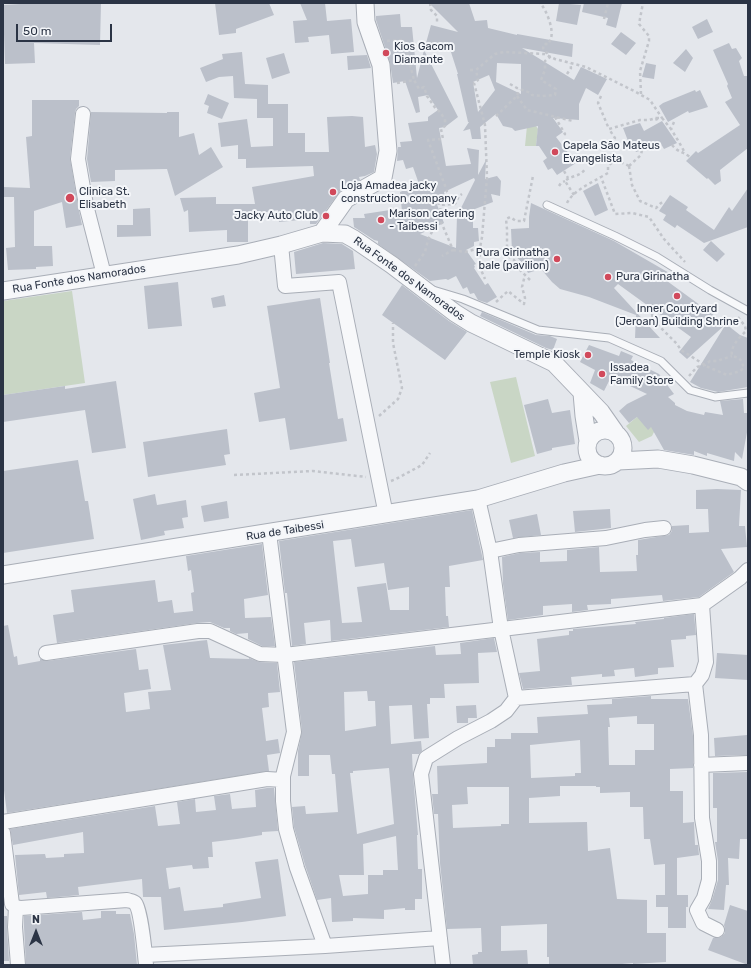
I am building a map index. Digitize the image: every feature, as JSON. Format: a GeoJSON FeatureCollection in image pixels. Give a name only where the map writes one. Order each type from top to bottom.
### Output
{"type":"FeatureCollection","features":[{"type":"Feature","properties":{"kind":"street"},"geometry":{"type":"LineString","coordinates":[[322,233],[346,199],[383,178],[388,152],[381,65],[366,22],[365,3]]}},
{"type":"Feature","properties":{"kind":"street"},"geometry":{"type":"LineString","coordinates":[[83,114],[78,159],[86,205],[104,275]]}},
{"type":"Feature","properties":{"kind":"street","name":"Rua Fonte dos Namorados"},"geometry":{"type":"LineString","coordinates":[[3,291],[238,255],[281,245],[322,233],[344,234],[354,239],[408,276],[455,313],[471,323],[554,363],[601,412],[619,438]]}},
{"type":"Feature","properties":{"kind":"street"},"geometry":{"type":"LineString","coordinates":[[281,245],[285,286],[339,282],[386,515]]}},
{"type":"Feature","properties":{"kind":"street"},"geometry":{"type":"LineString","coordinates":[[582,393],[587,444],[590,458],[600,465],[612,465],[618,461],[624,450],[619,438]]}},
{"type":"Feature","properties":{"kind":"street"},"geometry":{"type":"LineString","coordinates":[[564,473],[587,444],[592,435],[603,429],[610,430],[619,438],[658,459]]}},
{"type":"Feature","properties":{"kind":"street"},"geometry":{"type":"LineString","coordinates":[[618,461],[658,459],[727,473],[741,477],[748,482]]}},
{"type":"Feature","properties":{"kind":"street","name":"Rua de Taibessi"},"geometry":{"type":"LineString","coordinates":[[3,575],[386,515],[478,499],[564,473],[600,465]]}},
{"type":"Feature","properties":{"kind":"street"},"geometry":{"type":"LineString","coordinates":[[478,499],[490,551],[501,629],[516,698]]}},
{"type":"Feature","properties":{"kind":"street"},"geometry":{"type":"LineString","coordinates":[[490,551],[519,546],[606,538],[645,530],[664,528]]}},
{"type":"Feature","properties":{"kind":"street"},"geometry":{"type":"LineString","coordinates":[[270,533],[294,732],[283,776],[286,829],[325,946]]}},
{"type":"Feature","properties":{"kind":"street"},"geometry":{"type":"LineString","coordinates":[[46,653],[198,631],[210,631],[260,654],[285,654],[501,629],[702,605],[740,578],[748,570]]}},
{"type":"Feature","properties":{"kind":"street"},"geometry":{"type":"LineString","coordinates":[[702,605],[706,662],[702,675],[695,684],[701,735],[702,818],[707,846],[708,880],[704,898],[697,910],[703,923],[717,930]]}},
{"type":"Feature","properties":{"kind":"street"},"geometry":{"type":"LineString","coordinates":[[443,965],[421,774],[426,758],[458,738],[491,721],[506,710],[516,698],[695,684]]}},
{"type":"Feature","properties":{"kind":"street"},"geometry":{"type":"LineString","coordinates":[[701,765],[748,764]]}},
{"type":"Feature","properties":{"kind":"street"},"geometry":{"type":"LineString","coordinates":[[3,822],[267,779],[283,780]]}},
{"type":"Feature","properties":{"kind":"street"},"geometry":{"type":"LineString","coordinates":[[3,833],[12,904],[16,907],[22,908],[127,900],[132,901],[137,904],[139,913],[145,960],[440,938]]}},
{"type":"Feature","properties":{"kind":"street"},"geometry":{"type":"LineString","coordinates":[[16,907],[15,927],[18,965]]}},
{"type":"Feature","properties":{"kind":"lane"},"geometry":{"type":"LineString","coordinates":[[546,205],[657,257],[690,278],[748,311]]}},
{"type":"Feature","properties":{"kind":"lane"},"geometry":{"type":"LineString","coordinates":[[422,287],[463,299],[538,330],[609,338],[661,362],[690,390],[715,397],[748,393]]}},
{"type":"Feature","properties":{"kind":"path"},"geometry":{"type":"LineString","coordinates":[[430,3],[431,10],[437,16],[436,23]]}},
{"type":"Feature","properties":{"kind":"path"},"geometry":{"type":"LineString","coordinates":[[540,3],[551,24],[551,39],[549,44],[544,44],[542,48],[550,57]]}},
{"type":"Feature","properties":{"kind":"path"},"geometry":{"type":"LineString","coordinates":[[604,19],[608,3]]}},
{"type":"Feature","properties":{"kind":"path"},"geometry":{"type":"LineString","coordinates":[[641,95],[640,71],[649,40],[648,36],[639,24],[643,3]]}},
{"type":"Feature","properties":{"kind":"path"},"geometry":{"type":"LineString","coordinates":[[371,38],[377,36],[381,42],[404,40],[414,80],[419,89],[424,87],[427,96],[445,119],[445,126],[441,129],[443,139],[428,140],[447,191],[445,192],[447,199],[438,202],[440,205],[439,217],[428,240],[425,252],[408,276]]}},
{"type":"Feature","properties":{"kind":"path"},"geometry":{"type":"LineString","coordinates":[[470,70],[476,70],[495,54],[504,52],[544,54],[586,67],[650,100],[671,129],[684,153]]}},
{"type":"Feature","properties":{"kind":"path"},"geometry":{"type":"LineString","coordinates":[[510,84],[531,93],[532,95],[555,95],[556,89],[541,80],[545,70],[546,61],[550,57]]}},
{"type":"Feature","properties":{"kind":"path"},"geometry":{"type":"LineString","coordinates":[[567,74],[571,68],[570,63]]}},
{"type":"Feature","properties":{"kind":"path"},"geometry":{"type":"LineString","coordinates":[[476,70],[478,80],[474,83],[485,125],[487,177],[479,265],[485,279]]}},
{"type":"Feature","properties":{"kind":"path"},"geometry":{"type":"LineString","coordinates":[[390,85],[414,80]]}},
{"type":"Feature","properties":{"kind":"path"},"geometry":{"type":"LineString","coordinates":[[496,116],[517,96],[519,89]]}},
{"type":"Feature","properties":{"kind":"path"},"geometry":{"type":"LineString","coordinates":[[517,96],[528,110],[573,122]]}},
{"type":"Feature","properties":{"kind":"path"},"geometry":{"type":"LineString","coordinates":[[601,96],[598,102],[609,129],[615,138],[612,142],[612,162]]}},
{"type":"Feature","properties":{"kind":"path"},"geometry":{"type":"LineString","coordinates":[[555,117],[565,134],[562,137]]}},
{"type":"Feature","properties":{"kind":"path"},"geometry":{"type":"LineString","coordinates":[[656,118],[658,122]]}},
{"type":"Feature","properties":{"kind":"path"},"geometry":{"type":"LineString","coordinates":[[609,129],[640,120],[662,118]]}},
{"type":"Feature","properties":{"kind":"path"},"geometry":{"type":"LineString","coordinates":[[671,129],[674,122]]}},
{"type":"Feature","properties":{"kind":"path"},"geometry":{"type":"LineString","coordinates":[[672,145],[678,152],[684,153],[690,157]]}},
{"type":"Feature","properties":{"kind":"path"},"geometry":{"type":"LineString","coordinates":[[629,166],[641,155],[642,150]]}},
{"type":"Feature","properties":{"kind":"path"},"geometry":{"type":"LineString","coordinates":[[562,212],[569,199],[574,194],[608,173],[608,166],[612,162],[620,161],[629,166]]}},
{"type":"Feature","properties":{"kind":"path"},"geometry":{"type":"LineString","coordinates":[[629,166],[632,185],[640,201],[656,208],[661,203],[665,202]]}},
{"type":"Feature","properties":{"kind":"path"},"geometry":{"type":"LineString","coordinates":[[559,186],[571,176],[576,176],[584,172],[585,169]]}},
{"type":"Feature","properties":{"kind":"path"},"geometry":{"type":"LineString","coordinates":[[564,171],[568,178]]}},
{"type":"Feature","properties":{"kind":"path"},"geometry":{"type":"LineString","coordinates":[[530,280],[518,268],[514,260],[507,255],[506,219],[510,217],[516,221],[524,221],[533,176]]}},
{"type":"Feature","properties":{"kind":"path"},"geometry":{"type":"LineString","coordinates":[[601,178],[615,214],[632,213],[649,217],[664,239],[684,261],[690,278]]}},
{"type":"Feature","properties":{"kind":"path"},"geometry":{"type":"LineString","coordinates":[[565,181],[574,194]]}},
{"type":"Feature","properties":{"kind":"path"},"geometry":{"type":"LineString","coordinates":[[440,205],[455,204],[459,196],[462,194]]}},
{"type":"Feature","properties":{"kind":"path"},"geometry":{"type":"LineString","coordinates":[[439,217],[453,250]]}},
{"type":"Feature","properties":{"kind":"path"},"geometry":{"type":"LineString","coordinates":[[442,256],[453,250],[465,252],[480,248]]}},
{"type":"Feature","properties":{"kind":"path"},"geometry":{"type":"LineString","coordinates":[[490,310],[508,291],[524,304],[525,298],[522,286],[525,275]]}},
{"type":"Feature","properties":{"kind":"path"},"geometry":{"type":"LineString","coordinates":[[732,356],[735,343],[746,331],[745,326],[735,314],[734,303]]}},
{"type":"Feature","properties":{"kind":"path"},"geometry":{"type":"LineString","coordinates":[[651,308],[653,320],[681,350],[705,365],[727,375],[740,371],[744,368],[741,359],[732,356],[710,362],[705,365],[698,367],[683,383]]}},
{"type":"Feature","properties":{"kind":"path"},"geometry":{"type":"LineString","coordinates":[[368,426],[398,399],[402,388],[393,342],[394,323]]}},
{"type":"Feature","properties":{"kind":"path"},"geometry":{"type":"LineString","coordinates":[[234,475],[312,471],[366,477],[380,484],[396,479],[422,465],[430,453]]}},
{"type":"Feature","properties":{"kind":"green space"},"geometry":{"type":"Polygon","coordinates":[[[527,126],[536,126],[538,129],[536,146],[525,146],[527,126]]]}},
{"type":"Feature","properties":{"kind":"green space"},"geometry":{"type":"Polygon","coordinates":[[[72,291],[85,383],[3,395],[3,301],[72,291]]]}},
{"type":"Feature","properties":{"kind":"green space"},"geometry":{"type":"Polygon","coordinates":[[[516,377],[535,456],[511,463],[490,382],[516,377]]]}},
{"type":"Feature","properties":{"kind":"green space"},"geometry":{"type":"Polygon","coordinates":[[[637,417],[660,419],[660,430],[654,432],[652,436],[639,442],[626,426],[637,417]]]}},
{"type":"Feature","properties":{"kind":"building"},"geometry":{"type":"Polygon","coordinates":[[[20,3],[101,3],[100,45],[34,43],[35,63],[5,64],[3,5],[20,3]]]}},
{"type":"Feature","properties":{"kind":"building"},"geometry":{"type":"Polygon","coordinates":[[[215,3],[269,3],[274,15],[236,29],[236,33],[219,35],[215,3]]]}},
{"type":"Feature","properties":{"kind":"building"},"geometry":{"type":"Polygon","coordinates":[[[300,3],[325,3],[327,21],[351,19],[354,52],[331,54],[329,35],[308,37],[309,42],[295,43],[293,21],[307,20],[300,3]]]}},
{"type":"Feature","properties":{"kind":"building"},"geometry":{"type":"Polygon","coordinates":[[[429,3],[469,3],[475,21],[487,20],[488,28],[517,35],[573,44],[572,57],[522,48],[574,80],[581,67],[607,79],[598,95],[586,88],[579,104],[579,120],[553,118],[563,132],[556,137],[576,163],[557,175],[552,168],[548,170],[543,161],[547,158],[539,146],[536,146],[538,126],[515,131],[512,128],[503,126],[496,114],[480,127],[481,139],[472,139],[470,129],[463,131],[469,122],[458,74],[450,49],[426,43],[431,25],[458,32],[429,3]],[[497,63],[496,82],[521,94],[521,64],[497,63]],[[489,75],[473,82],[478,112],[495,90],[489,75]]]}},
{"type":"Feature","properties":{"kind":"building"},"geometry":{"type":"Polygon","coordinates":[[[559,3],[581,5],[577,25],[556,21],[559,3]]]}},
{"type":"Feature","properties":{"kind":"building"},"geometry":{"type":"Polygon","coordinates":[[[584,3],[622,3],[616,28],[606,25],[608,18],[582,12],[584,3]]]}},
{"type":"Feature","properties":{"kind":"building"},"geometry":{"type":"Polygon","coordinates":[[[400,14],[401,27],[412,27],[417,78],[424,50],[458,117],[445,127],[439,128],[446,166],[471,164],[467,148],[479,150],[478,175],[486,160],[485,179],[497,176],[501,181],[500,196],[491,194],[493,202],[475,209],[473,216],[473,228],[478,228],[479,241],[474,242],[474,246],[466,250],[476,264],[474,265],[474,268],[485,285],[488,283],[497,297],[487,303],[478,300],[474,293],[470,294],[467,287],[463,289],[456,276],[448,280],[430,281],[378,244],[378,241],[354,227],[353,218],[365,218],[364,214],[390,210],[391,213],[402,211],[400,192],[419,184],[413,167],[406,169],[403,160],[397,161],[398,147],[401,147],[400,142],[412,141],[408,123],[428,121],[428,117],[438,110],[428,95],[418,97],[420,112],[416,113],[405,81],[393,83],[390,62],[376,16],[400,14]],[[474,178],[444,192],[446,199],[436,202],[444,223],[420,234],[456,248],[457,216],[475,180],[474,178]]]}},
{"type":"Feature","properties":{"kind":"building"},"geometry":{"type":"Polygon","coordinates":[[[707,19],[713,32],[698,39],[692,27],[707,19]]]}},
{"type":"Feature","properties":{"kind":"building"},"geometry":{"type":"Polygon","coordinates":[[[621,32],[636,43],[626,55],[611,44],[621,32]]]}},
{"type":"Feature","properties":{"kind":"building"},"geometry":{"type":"Polygon","coordinates":[[[729,43],[732,49],[736,48],[742,58],[739,61],[744,76],[748,76],[748,148],[720,170],[721,181],[715,185],[686,161],[696,151],[698,153],[740,125],[725,102],[732,98],[727,86],[728,84],[713,50],[729,43]]]}},
{"type":"Feature","properties":{"kind":"building"},"geometry":{"type":"Polygon","coordinates":[[[686,49],[693,58],[685,72],[673,63],[686,49]]]}},
{"type":"Feature","properties":{"kind":"building"},"geometry":{"type":"Polygon","coordinates":[[[242,52],[245,84],[268,85],[268,104],[288,104],[288,133],[305,133],[305,152],[329,152],[327,117],[352,116],[363,117],[365,147],[375,145],[377,154],[374,172],[359,177],[360,180],[341,190],[316,224],[310,224],[310,219],[279,222],[278,210],[248,215],[248,242],[227,242],[227,230],[189,232],[188,210],[184,212],[180,198],[216,197],[216,204],[255,204],[252,187],[314,176],[313,166],[246,168],[246,159],[238,159],[238,145],[221,147],[218,123],[247,119],[251,147],[273,146],[273,118],[257,118],[257,99],[234,98],[233,76],[219,77],[206,82],[200,68],[223,59],[222,54],[242,52]]]}},
{"type":"Feature","properties":{"kind":"building"},"geometry":{"type":"Polygon","coordinates":[[[284,53],[290,73],[272,79],[266,58],[284,53]]]}},
{"type":"Feature","properties":{"kind":"building"},"geometry":{"type":"Polygon","coordinates":[[[367,55],[371,68],[348,70],[347,56],[367,55]]]}},
{"type":"Feature","properties":{"kind":"building"},"geometry":{"type":"Polygon","coordinates":[[[646,63],[656,65],[654,79],[642,77],[646,63]]]}},
{"type":"Feature","properties":{"kind":"building"},"geometry":{"type":"Polygon","coordinates":[[[695,90],[696,92],[700,90],[708,107],[689,113],[688,111],[668,122],[659,106],[695,90]]]}},
{"type":"Feature","properties":{"kind":"building"},"geometry":{"type":"Polygon","coordinates":[[[208,94],[229,103],[222,119],[207,113],[209,106],[204,104],[208,94]]]}},
{"type":"Feature","properties":{"kind":"building"},"geometry":{"type":"Polygon","coordinates":[[[32,100],[79,100],[79,106],[75,113],[70,158],[82,225],[66,228],[62,202],[34,211],[34,246],[52,246],[53,266],[36,267],[36,269],[8,270],[6,248],[15,247],[14,197],[3,197],[3,187],[30,188],[26,137],[32,136],[32,100]]]}},
{"type":"Feature","properties":{"kind":"building"},"geometry":{"type":"Polygon","coordinates":[[[91,112],[179,112],[179,137],[194,133],[199,155],[211,147],[223,167],[175,196],[167,169],[115,170],[115,181],[91,182],[87,159],[91,112]]]}},
{"type":"Feature","properties":{"kind":"building"},"geometry":{"type":"Polygon","coordinates":[[[662,121],[677,143],[664,149],[661,144],[636,152],[633,146],[630,146],[623,128],[640,123],[644,131],[662,121]]]}},
{"type":"Feature","properties":{"kind":"building"},"geometry":{"type":"Polygon","coordinates":[[[598,183],[608,210],[595,216],[583,191],[598,183]]]}},
{"type":"Feature","properties":{"kind":"building"},"geometry":{"type":"Polygon","coordinates":[[[748,188],[748,227],[704,243],[677,225],[675,228],[663,220],[666,215],[659,211],[670,195],[688,207],[686,210],[714,230],[729,207],[732,211],[748,188]]]}},
{"type":"Feature","properties":{"kind":"building","name":"Pura Girinatha"},"geometry":{"type":"Polygon","coordinates":[[[531,203],[614,241],[671,274],[667,281],[726,324],[687,359],[679,352],[691,337],[618,284],[614,288],[660,338],[635,338],[636,315],[589,297],[560,289],[541,269],[528,273],[524,265],[512,252],[511,229],[529,228],[531,203]]]}},
{"type":"Feature","properties":{"kind":"building"},"geometry":{"type":"Polygon","coordinates":[[[150,208],[151,236],[117,237],[117,225],[133,225],[133,209],[150,208]]]}},
{"type":"Feature","properties":{"kind":"building"},"geometry":{"type":"Polygon","coordinates":[[[711,241],[725,254],[717,262],[703,250],[711,241]]]}},
{"type":"Feature","properties":{"kind":"building"},"geometry":{"type":"Polygon","coordinates":[[[323,243],[342,244],[353,251],[355,269],[296,274],[294,252],[323,243]]]}},
{"type":"Feature","properties":{"kind":"building"},"geometry":{"type":"Polygon","coordinates":[[[178,282],[182,326],[148,329],[144,286],[178,282]]]}},
{"type":"Feature","properties":{"kind":"building"},"geometry":{"type":"Polygon","coordinates":[[[402,285],[449,321],[467,332],[445,360],[382,315],[402,285]]]}},
{"type":"Feature","properties":{"kind":"building"},"geometry":{"type":"Polygon","coordinates":[[[224,295],[226,306],[213,308],[211,298],[224,295]]]}},
{"type":"Feature","properties":{"kind":"building"},"geometry":{"type":"Polygon","coordinates":[[[320,298],[338,419],[343,418],[347,441],[290,450],[285,418],[259,422],[254,393],[280,388],[267,306],[320,298]]]}},
{"type":"Feature","properties":{"kind":"building"},"geometry":{"type":"Polygon","coordinates":[[[482,312],[536,335],[550,336],[557,339],[553,350],[480,316],[482,312]]]}},
{"type":"Feature","properties":{"kind":"building"},"geometry":{"type":"Polygon","coordinates":[[[726,324],[740,335],[748,338],[748,387],[718,392],[701,388],[690,382],[726,324]]]}},
{"type":"Feature","properties":{"kind":"building"},"geometry":{"type":"Polygon","coordinates":[[[589,345],[619,356],[621,351],[633,356],[631,360],[659,374],[674,394],[668,397],[675,403],[675,405],[687,411],[704,415],[705,412],[723,415],[720,401],[743,399],[744,413],[748,413],[748,427],[742,459],[735,452],[734,461],[707,453],[707,456],[694,451],[694,455],[664,450],[651,427],[648,430],[637,417],[629,423],[619,411],[627,404],[647,394],[611,377],[604,391],[590,383],[595,370],[580,362],[589,345]]]}},
{"type":"Feature","properties":{"kind":"building"},"geometry":{"type":"Polygon","coordinates":[[[116,381],[126,448],[92,453],[85,410],[3,422],[3,395],[65,386],[65,389],[116,381]]]}},
{"type":"Feature","properties":{"kind":"building"},"geometry":{"type":"Polygon","coordinates":[[[548,399],[552,413],[570,410],[575,444],[552,448],[552,450],[537,454],[524,405],[548,399]]]}},
{"type":"Feature","properties":{"kind":"building"},"geometry":{"type":"Polygon","coordinates":[[[227,429],[230,454],[224,455],[226,465],[148,477],[143,442],[227,429]]]}},
{"type":"Feature","properties":{"kind":"building"},"geometry":{"type":"Polygon","coordinates":[[[78,460],[85,501],[88,501],[94,539],[3,553],[3,471],[78,460]]]}},
{"type":"Feature","properties":{"kind":"building"},"geometry":{"type":"Polygon","coordinates":[[[696,490],[741,490],[739,526],[745,526],[747,547],[721,549],[734,572],[699,597],[663,601],[662,595],[611,599],[611,604],[587,605],[588,610],[572,612],[572,604],[543,606],[543,615],[508,620],[503,584],[502,557],[520,553],[540,552],[540,562],[567,561],[567,550],[599,547],[600,572],[637,571],[636,555],[638,555],[638,540],[669,535],[672,531],[672,526],[689,525],[689,533],[709,532],[708,509],[696,509],[696,490]]]}},
{"type":"Feature","properties":{"kind":"building"},"geometry":{"type":"Polygon","coordinates":[[[155,494],[157,505],[186,500],[188,517],[182,518],[184,528],[164,531],[165,535],[141,540],[133,499],[155,494]]]}},
{"type":"Feature","properties":{"kind":"building"},"geometry":{"type":"Polygon","coordinates":[[[227,501],[229,518],[204,522],[201,506],[227,501]]]}},
{"type":"Feature","properties":{"kind":"building"},"geometry":{"type":"Polygon","coordinates":[[[610,509],[611,528],[575,532],[573,511],[610,509]]]}},
{"type":"Feature","properties":{"kind":"building"},"geometry":{"type":"Polygon","coordinates":[[[472,510],[483,560],[449,566],[450,587],[445,587],[446,616],[448,616],[449,627],[331,641],[330,620],[304,623],[306,644],[292,646],[287,593],[285,593],[279,541],[472,510]],[[351,539],[333,541],[342,623],[362,622],[357,587],[386,583],[390,610],[409,610],[409,587],[388,590],[384,563],[355,567],[351,539]]]}},
{"type":"Feature","properties":{"kind":"building"},"geometry":{"type":"Polygon","coordinates":[[[537,514],[541,535],[513,538],[509,520],[537,514]]]}},
{"type":"Feature","properties":{"kind":"building"},"geometry":{"type":"Polygon","coordinates":[[[262,544],[268,595],[244,599],[245,618],[271,617],[275,646],[262,646],[248,639],[248,633],[236,634],[230,631],[230,628],[224,628],[210,622],[57,643],[53,615],[74,612],[71,590],[155,580],[158,602],[172,600],[174,613],[193,611],[191,593],[194,592],[191,570],[188,571],[186,556],[262,544]]]}},
{"type":"Feature","properties":{"kind":"building"},"geometry":{"type":"Polygon","coordinates":[[[694,614],[696,635],[686,636],[686,639],[671,640],[674,667],[658,668],[658,674],[635,677],[634,668],[614,670],[615,676],[602,677],[602,674],[571,677],[572,685],[523,689],[519,673],[540,671],[537,639],[569,635],[569,631],[573,631],[573,629],[636,624],[635,622],[694,614]]]}},
{"type":"Feature","properties":{"kind":"building"},"geometry":{"type":"Polygon","coordinates":[[[8,625],[14,657],[17,656],[18,665],[40,661],[40,659],[47,661],[136,649],[139,670],[148,669],[151,689],[124,693],[126,712],[150,709],[148,692],[171,690],[163,645],[207,640],[210,658],[249,658],[259,662],[277,663],[280,692],[268,693],[269,707],[262,708],[266,741],[278,739],[280,753],[267,755],[269,771],[7,813],[3,783],[3,626],[8,625]]]}},
{"type":"Feature","properties":{"kind":"building"},"geometry":{"type":"Polygon","coordinates":[[[494,638],[497,652],[478,653],[479,683],[444,684],[445,698],[430,698],[430,704],[427,704],[429,738],[414,739],[412,705],[389,706],[391,744],[421,741],[422,751],[419,754],[412,754],[418,835],[418,869],[422,869],[422,899],[415,899],[415,910],[405,910],[405,908],[384,910],[384,919],[353,918],[353,921],[332,922],[331,898],[317,900],[294,827],[292,807],[305,806],[306,814],[338,812],[335,774],[332,774],[330,755],[309,755],[309,776],[298,776],[298,751],[302,731],[294,662],[435,646],[436,655],[461,654],[460,643],[494,638]],[[367,691],[344,692],[345,731],[376,726],[375,701],[368,701],[367,691]],[[389,768],[353,771],[353,773],[350,773],[357,834],[394,824],[389,768]],[[396,836],[363,844],[364,875],[339,875],[343,896],[368,894],[368,875],[383,875],[383,870],[398,870],[396,836]]]}},
{"type":"Feature","properties":{"kind":"building"},"geometry":{"type":"Polygon","coordinates":[[[717,653],[748,655],[748,680],[715,678],[717,653]]]}},
{"type":"Feature","properties":{"kind":"building"},"geometry":{"type":"Polygon","coordinates":[[[651,696],[651,699],[688,699],[693,736],[693,768],[670,769],[670,791],[683,791],[683,823],[694,822],[695,845],[698,845],[699,855],[677,858],[677,895],[688,895],[688,907],[686,907],[686,928],[668,928],[668,907],[656,907],[656,895],[665,895],[665,864],[654,865],[650,839],[644,839],[643,807],[630,807],[630,792],[600,793],[600,787],[596,786],[560,786],[560,796],[529,798],[529,823],[587,822],[588,851],[610,848],[617,899],[647,900],[647,933],[666,933],[666,962],[611,965],[549,965],[549,957],[547,957],[547,924],[501,926],[501,951],[527,950],[528,965],[473,965],[472,955],[482,952],[481,928],[447,929],[440,863],[438,814],[434,814],[432,794],[438,794],[437,766],[487,763],[487,747],[495,747],[495,739],[511,739],[511,733],[538,733],[537,717],[588,714],[587,705],[612,704],[612,699],[651,696]],[[637,716],[609,718],[609,765],[635,765],[635,750],[654,750],[654,724],[637,724],[637,716]],[[580,740],[530,745],[531,778],[575,776],[575,773],[581,773],[580,740]],[[467,787],[468,804],[452,805],[453,828],[501,826],[501,824],[509,824],[509,787],[467,787]]]}},
{"type":"Feature","properties":{"kind":"building"},"geometry":{"type":"Polygon","coordinates":[[[476,705],[477,718],[468,718],[468,723],[457,723],[456,706],[476,705]]]}},
{"type":"Feature","properties":{"kind":"building"},"geometry":{"type":"Polygon","coordinates":[[[747,735],[748,755],[715,756],[714,738],[747,735]]]}},
{"type":"Feature","properties":{"kind":"building"},"geometry":{"type":"Polygon","coordinates":[[[748,772],[748,839],[740,839],[739,859],[728,858],[729,885],[726,885],[724,910],[708,909],[718,880],[718,861],[715,842],[717,842],[717,808],[713,808],[713,773],[748,772]]]}},
{"type":"Feature","properties":{"kind":"building"},"geometry":{"type":"Polygon","coordinates":[[[274,788],[278,831],[262,832],[262,835],[212,842],[213,857],[208,857],[209,868],[193,869],[192,865],[166,868],[169,889],[180,887],[184,911],[223,907],[223,904],[261,898],[255,862],[278,859],[286,916],[164,930],[161,897],[143,897],[142,879],[78,887],[79,895],[47,898],[46,892],[19,895],[15,855],[45,854],[46,858],[64,857],[64,854],[84,853],[83,832],[13,845],[10,829],[155,806],[158,826],[180,824],[177,802],[195,799],[196,812],[216,810],[214,796],[230,794],[232,809],[256,807],[255,790],[274,788]]]}},
{"type":"Feature","properties":{"kind":"building"},"geometry":{"type":"Polygon","coordinates":[[[730,905],[748,911],[748,965],[708,950],[713,938],[721,937],[725,933],[724,925],[730,905]]]}},
{"type":"Feature","properties":{"kind":"building"},"geometry":{"type":"Polygon","coordinates":[[[101,911],[116,911],[116,914],[130,914],[134,934],[137,965],[26,965],[24,916],[82,912],[83,920],[101,918],[101,911]]]}},
{"type":"Feature","properties":{"kind":"building"},"geometry":{"type":"Polygon","coordinates":[[[3,916],[7,916],[9,961],[3,961],[3,916]]]}},
{"type":"Feature","properties":{"kind":"place","name":"Kios Gacom Diamante"},"geometry":{"type":"Point","coordinates":[386,53]}},
{"type":"Feature","properties":{"kind":"place","name":"Capela São Mateus Evangelista"},"geometry":{"type":"Point","coordinates":[555,152]}},
{"type":"Feature","properties":{"kind":"place","name":"Loja Amadea jacky construction company"},"geometry":{"type":"Point","coordinates":[333,192]}},
{"type":"Feature","properties":{"kind":"place","name":"Clinica St. Elisabeth"},"geometry":{"type":"Point","coordinates":[70,198]}},
{"type":"Feature","properties":{"kind":"place","name":"Jacky Auto Club"},"geometry":{"type":"Point","coordinates":[326,216]}},
{"type":"Feature","properties":{"kind":"place","name":"Marison catering - Taibessi"},"geometry":{"type":"Point","coordinates":[381,220]}},
{"type":"Feature","properties":{"kind":"place","name":"Pura Girinatha bale (pavilion)"},"geometry":{"type":"Point","coordinates":[557,259]}},
{"type":"Feature","properties":{"kind":"place","name":"Pura Girinatha"},"geometry":{"type":"Point","coordinates":[608,277]}},
{"type":"Feature","properties":{"kind":"place","name":"Inner Courtyard (Jeroan) Building Shrine"},"geometry":{"type":"Point","coordinates":[677,296]}},
{"type":"Feature","properties":{"kind":"place","name":"Temple Kiosk"},"geometry":{"type":"Point","coordinates":[588,355]}},
{"type":"Feature","properties":{"kind":"place","name":"Issadea Family Store"},"geometry":{"type":"Point","coordinates":[602,374]}}]}
